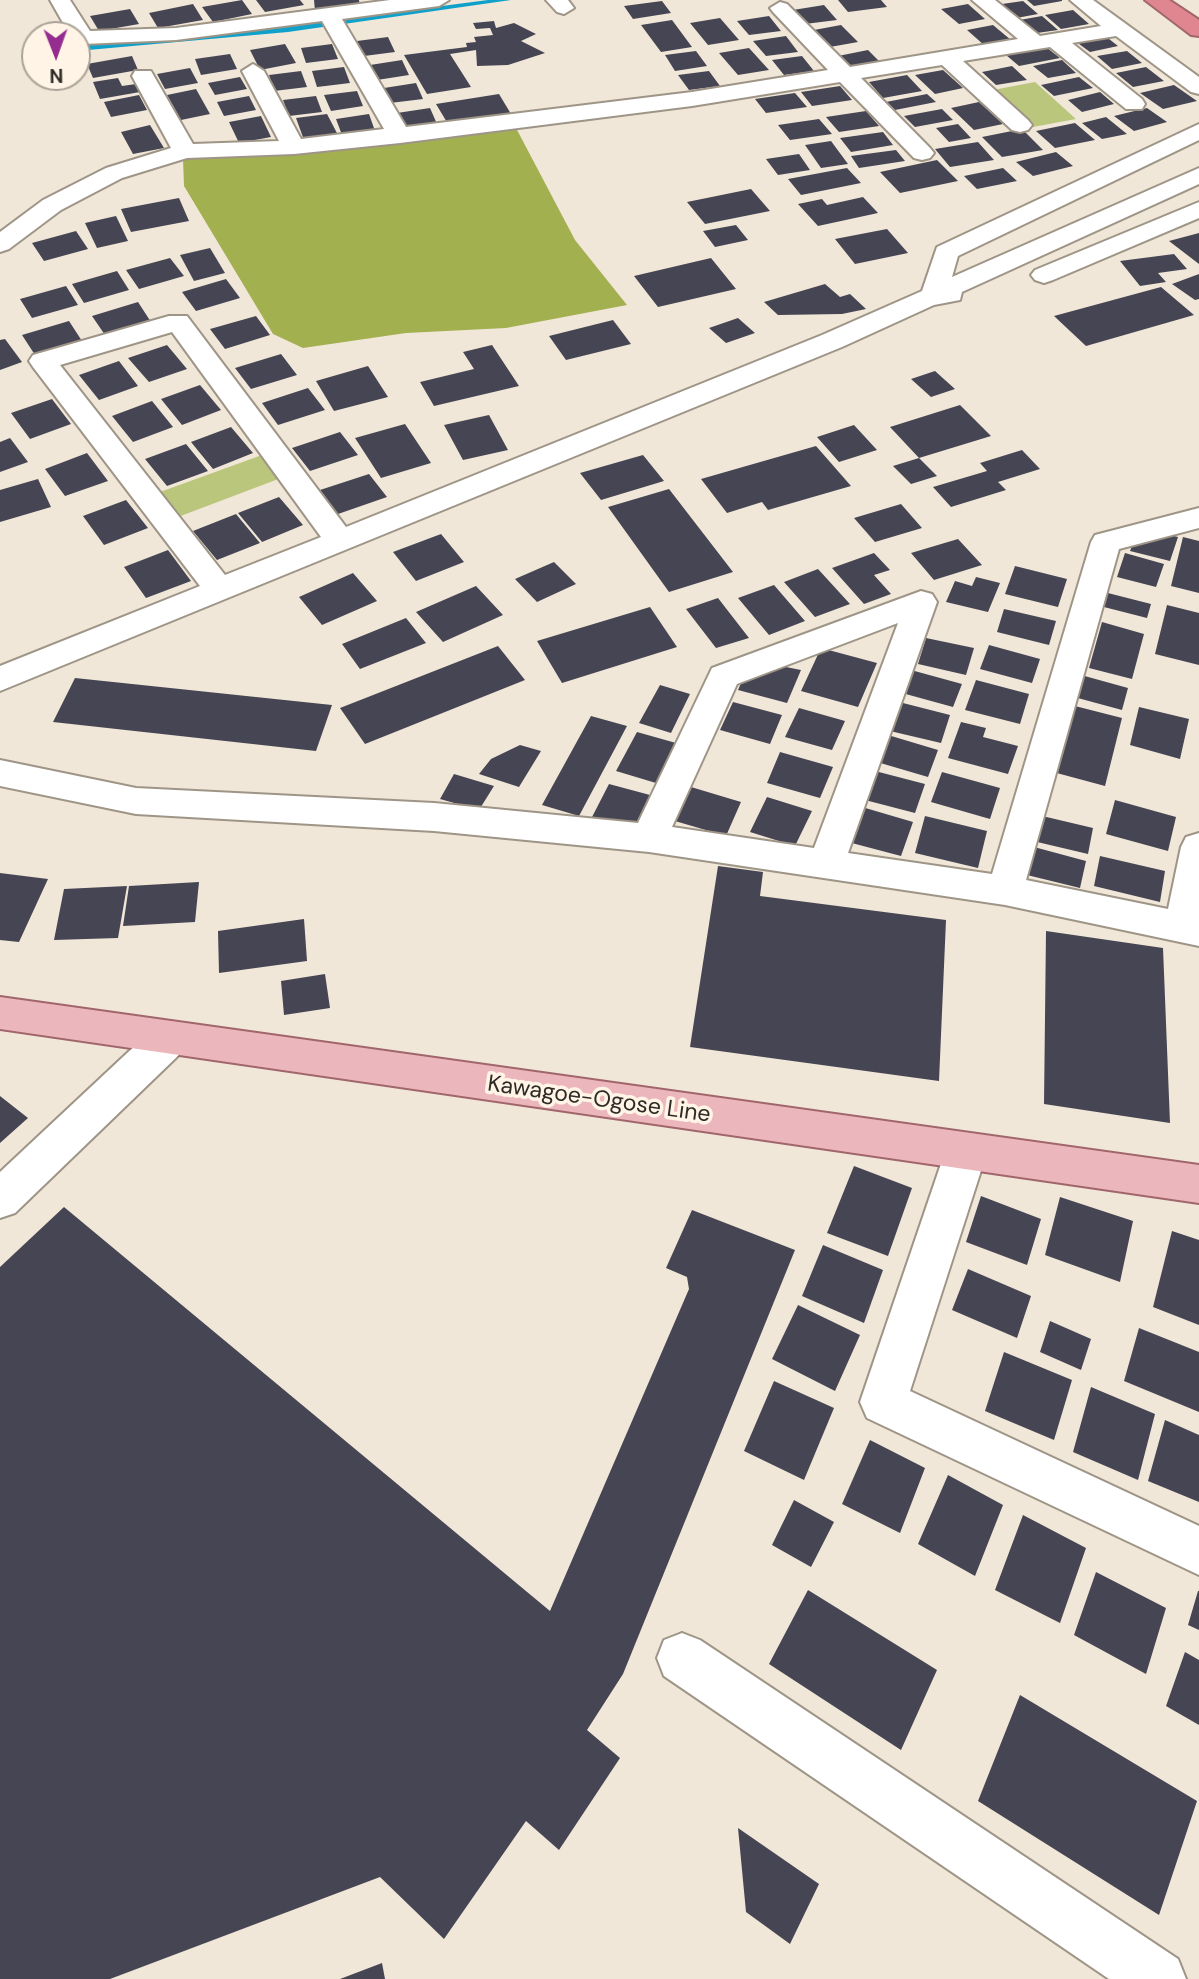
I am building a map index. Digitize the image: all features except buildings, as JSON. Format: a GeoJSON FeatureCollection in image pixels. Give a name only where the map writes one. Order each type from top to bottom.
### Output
{"type":"FeatureCollection","features":[{"type":"Feature","properties":{"kind":"highway"},"geometry":{"type":"LineString","coordinates":[[1155,0],[1199,30]]}},
{"type":"Feature","properties":{"kind":"main road","name":"Kawagoe-Ogose Line"},"geometry":{"type":"LineString","coordinates":[[0,1013],[169,1040],[1199,1184]]}},
{"type":"Feature","properties":{"kind":"street"},"geometry":{"type":"LineString","coordinates":[[61,0],[83,38],[177,34],[329,15],[396,2],[439,0]]}},
{"type":"Feature","properties":{"kind":"street"},"geometry":{"type":"LineString","coordinates":[[982,0],[1135,104]]}},
{"type":"Feature","properties":{"kind":"street"},"geometry":{"type":"LineString","coordinates":[[1080,0],[1199,87]]}},
{"type":"Feature","properties":{"kind":"street"},"geometry":{"type":"LineString","coordinates":[[780,8],[922,153]]}},
{"type":"Feature","properties":{"kind":"street"},"geometry":{"type":"LineString","coordinates":[[329,15],[400,136]]}},
{"type":"Feature","properties":{"kind":"street"},"geometry":{"type":"LineString","coordinates":[[0,244],[52,205],[104,178],[185,151],[294,147],[692,99],[1120,29]]}},
{"type":"Feature","properties":{"kind":"street"},"geometry":{"type":"LineString","coordinates":[[946,57],[1020,125]]}},
{"type":"Feature","properties":{"kind":"street"},"geometry":{"type":"LineString","coordinates":[[253,71],[294,147]]}},
{"type":"Feature","properties":{"kind":"street"},"geometry":{"type":"LineString","coordinates":[[143,76],[185,151]]}},
{"type":"Feature","properties":{"kind":"street"},"geometry":{"type":"LineString","coordinates":[[933,297],[946,252],[1199,131]]}},
{"type":"Feature","properties":{"kind":"street"},"geometry":{"type":"LineString","coordinates":[[0,679],[832,341],[1199,175]]}},
{"type":"Feature","properties":{"kind":"street"},"geometry":{"type":"LineString","coordinates":[[933,297],[1012,287],[1199,209]]}},
{"type":"Feature","properties":{"kind":"street"},"geometry":{"type":"LineString","coordinates":[[219,589],[43,361],[178,322],[340,541]]}},
{"type":"Feature","properties":{"kind":"street"},"geometry":{"type":"LineString","coordinates":[[1005,890],[1106,542],[1199,518]]}},
{"type":"Feature","properties":{"kind":"street"},"geometry":{"type":"LineString","coordinates":[[649,838],[724,676],[921,602],[827,862]]}},
{"type":"Feature","properties":{"kind":"street"},"geometry":{"type":"LineString","coordinates":[[0,773],[136,801],[434,817],[649,838],[1005,890],[1191,929],[1199,846]]}},
{"type":"Feature","properties":{"kind":"street"},"geometry":{"type":"LineString","coordinates":[[0,1199],[169,1040]]}},
{"type":"Feature","properties":{"kind":"street"},"geometry":{"type":"LineString","coordinates":[[966,1152],[883,1402],[1199,1551]]}},
{"type":"Feature","properties":{"kind":"street"},"geometry":{"type":"LineString","coordinates":[[682,1658],[1158,1979]]}},
{"type":"Feature","properties":{"kind":"green space"},"geometry":{"type":"Polygon","coordinates":[[[1035,82],[1076,119],[1033,127],[993,90],[1035,82]]]}},
{"type":"Feature","properties":{"kind":"green space"},"geometry":{"type":"Polygon","coordinates":[[[516,128],[575,240],[627,305],[506,328],[406,333],[303,348],[273,334],[184,186],[183,159],[301,153],[516,128]]]}},
{"type":"Feature","properties":{"kind":"green space"},"geometry":{"type":"Polygon","coordinates":[[[262,455],[281,478],[178,517],[160,492],[262,455]]]}},
{"type":"Feature","properties":{"kind":"waterway"},"geometry":{"type":"LineString","coordinates":[[91,47],[288,29],[507,0]]}}]}
